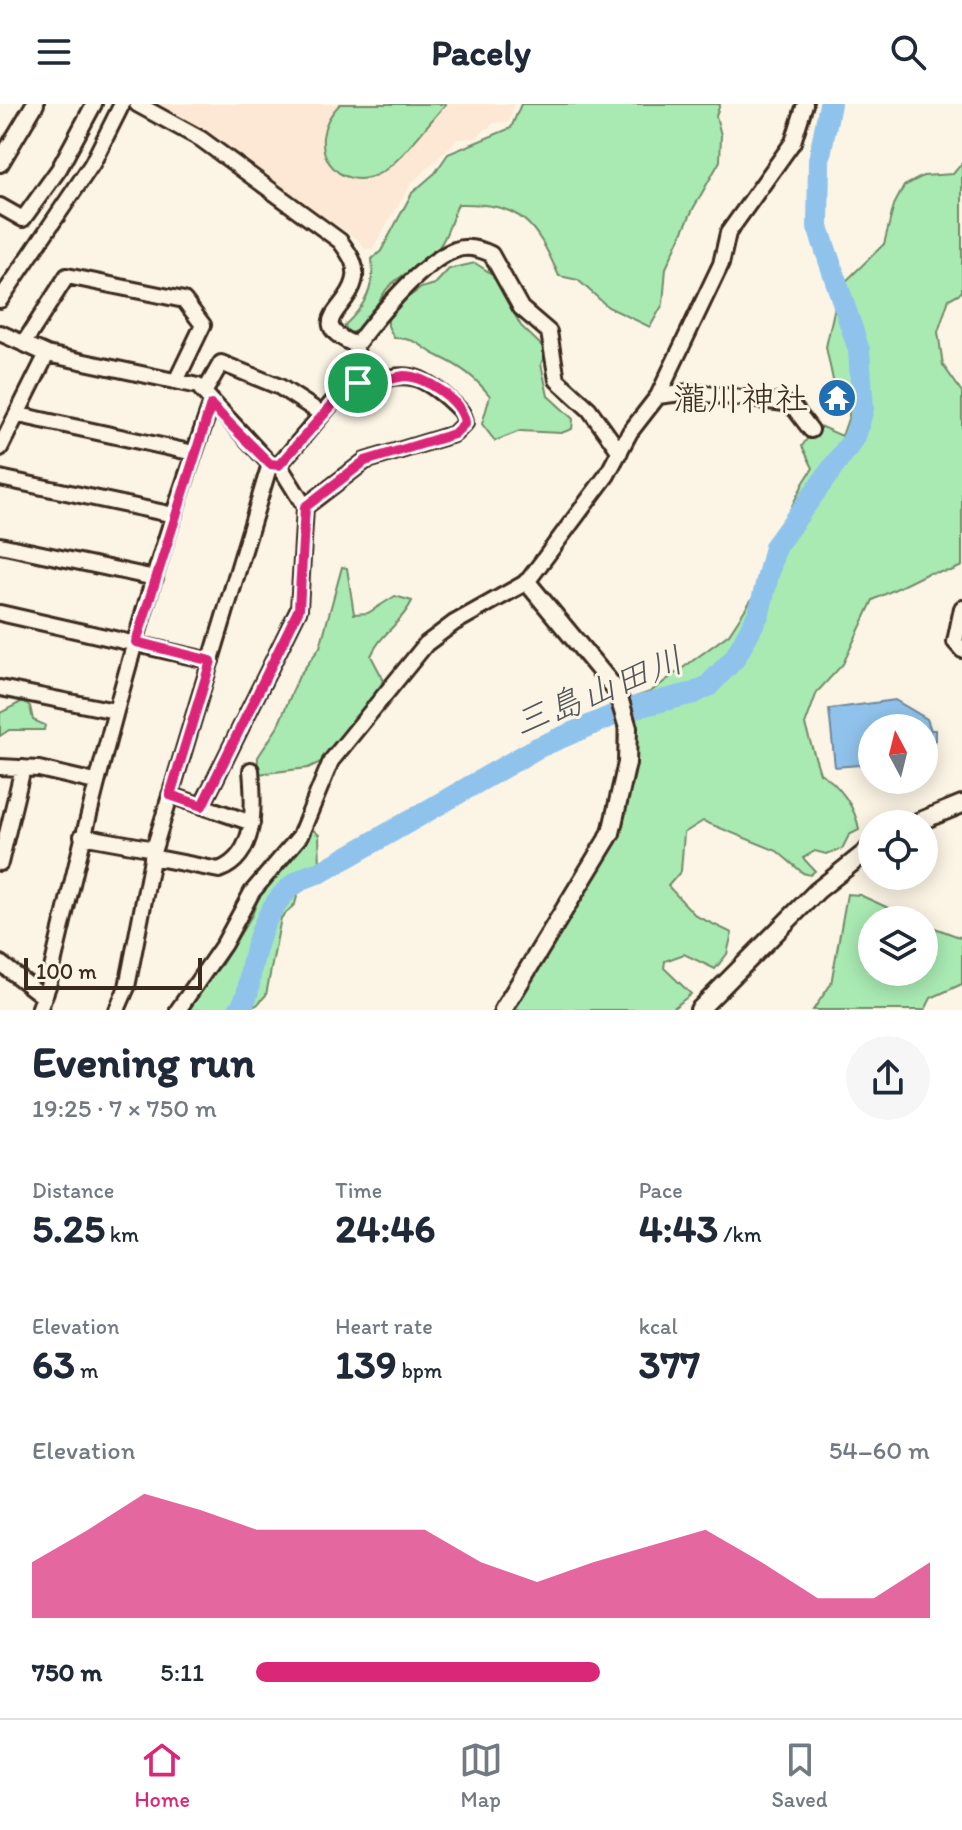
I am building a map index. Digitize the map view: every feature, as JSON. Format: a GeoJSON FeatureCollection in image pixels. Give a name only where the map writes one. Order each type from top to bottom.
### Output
{"type":"FeatureCollection","features":[{"type":"Feature","properties":{"kind":"street"},"geometry":{"type":"LineString","coordinates":[[0,163],[35,104]]}},
{"type":"Feature","properties":{"kind":"street"},"geometry":{"type":"LineString","coordinates":[[0,206],[23,219],[59,169],[94,104]]}},
{"type":"Feature","properties":{"kind":"street"},"geometry":{"type":"LineString","coordinates":[[0,300],[92,164],[122,104]]}},
{"type":"Feature","properties":{"kind":"street"},"geometry":{"type":"LineString","coordinates":[[137,104],[201,139],[340,241],[351,255],[356,273],[354,284],[333,311],[332,326],[337,336],[356,345]]}},
{"type":"Feature","properties":{"kind":"street"},"geometry":{"type":"LineString","coordinates":[[178,1010],[224,944],[252,892],[300,836],[331,761],[416,656],[442,631],[527,582],[620,452],[658,396],[721,264],[728,233],[793,142],[805,104]]}},
{"type":"Feature","properties":{"kind":"street"},"geometry":{"type":"LineString","coordinates":[[358,383],[356,345],[389,303],[442,257],[456,249],[480,249],[496,259],[521,308],[549,332],[557,380],[589,409],[620,452]]}},
{"type":"Feature","properties":{"kind":"street"},"geometry":{"type":"LineString","coordinates":[[24,343],[67,276],[184,300],[203,325],[177,379]]}},
{"type":"Feature","properties":{"kind":"street"},"geometry":{"type":"LineString","coordinates":[[0,333],[47,354],[177,379],[208,398],[274,464],[305,507],[299,609],[202,806]]}},
{"type":"Feature","properties":{"kind":"street"},"geometry":{"type":"LineString","coordinates":[[0,448],[47,354]]}},
{"type":"Feature","properties":{"kind":"street"},"geometry":{"type":"LineString","coordinates":[[41,1004],[95,782],[221,363],[280,387],[322,414]]}},
{"type":"Feature","properties":{"kind":"street"},"geometry":{"type":"LineString","coordinates":[[117,1010],[127,987],[153,853],[274,464],[342,391],[358,383],[404,376],[422,378],[461,411],[465,423],[454,434],[355,466],[305,507]]}},
{"type":"Feature","properties":{"kind":"street"},"geometry":{"type":"LineString","coordinates":[[658,396],[689,392],[785,403],[795,409],[811,430]]}},
{"type":"Feature","properties":{"kind":"street"},"geometry":{"type":"LineString","coordinates":[[19,415],[194,453]]}},
{"type":"Feature","properties":{"kind":"street"},"geometry":{"type":"LineString","coordinates":[[0,478],[174,515]]}},
{"type":"Feature","properties":{"kind":"street"},"geometry":{"type":"LineString","coordinates":[[0,545],[155,578]]}},
{"type":"Feature","properties":{"kind":"street"},"geometry":{"type":"LineString","coordinates":[[503,1010],[611,833],[625,775],[628,728],[617,691],[527,582]]}},
{"type":"Feature","properties":{"kind":"street"},"geometry":{"type":"LineString","coordinates":[[962,608],[955,642],[962,650]]}},
{"type":"Feature","properties":{"kind":"street"},"geometry":{"type":"LineString","coordinates":[[0,613],[211,661]]}},
{"type":"Feature","properties":{"kind":"street"},"geometry":{"type":"LineString","coordinates":[[0,688],[115,711]]}},
{"type":"Feature","properties":{"kind":"street"},"geometry":{"type":"LineString","coordinates":[[0,767],[23,768],[95,782]]}},
{"type":"Feature","properties":{"kind":"street"},"geometry":{"type":"LineString","coordinates":[[0,863],[23,768]]}},
{"type":"Feature","properties":{"kind":"street"},"geometry":{"type":"LineString","coordinates":[[82,836],[224,869],[242,850],[252,823],[251,770]]}},
{"type":"Feature","properties":{"kind":"street"},"geometry":{"type":"LineString","coordinates":[[170,795],[252,823]]}},
{"type":"Feature","properties":{"kind":"street"},"geometry":{"type":"LineString","coordinates":[[938,814],[962,804]]}},
{"type":"Feature","properties":{"kind":"street"},"geometry":{"type":"LineString","coordinates":[[699,1010],[808,900],[858,859]]}},
{"type":"Feature","properties":{"kind":"street"},"geometry":{"type":"LineString","coordinates":[[0,963],[41,1004]]}},
{"type":"Feature","properties":{"kind":"shaded area"},"geometry":{"type":"Polygon","coordinates":[[[146,104],[514,106],[509,122],[494,123],[476,138],[458,139],[411,184],[372,249],[366,249],[357,239],[214,141],[146,104]]]}},
{"type":"Feature","properties":{"kind":"green space"},"geometry":{"type":"Polygon","coordinates":[[[340,104],[446,104],[398,159],[382,172],[366,178],[352,178],[339,173],[324,150],[323,136],[328,120],[340,104]]]}},
{"type":"Feature","properties":{"kind":"green space"},"geometry":{"type":"Polygon","coordinates":[[[521,104],[720,104],[716,116],[721,135],[720,161],[693,209],[666,268],[663,304],[650,327],[608,307],[578,280],[559,276],[542,242],[524,219],[497,207],[458,204],[438,249],[388,287],[362,327],[348,334],[345,325],[358,311],[370,287],[372,259],[381,251],[412,193],[435,173],[448,154],[511,128],[521,104]]]}},
{"type":"Feature","properties":{"kind":"green space"},"geometry":{"type":"Polygon","coordinates":[[[962,163],[962,292],[949,299],[938,332],[943,365],[962,392],[962,566],[951,571],[928,573],[873,600],[843,664],[817,692],[805,725],[820,773],[846,797],[858,830],[849,835],[842,849],[826,854],[815,851],[803,858],[815,871],[810,875],[803,873],[777,851],[703,821],[684,833],[681,871],[668,886],[696,916],[732,933],[727,954],[715,969],[684,954],[665,961],[664,968],[691,994],[671,1010],[511,1010],[511,979],[599,844],[619,788],[617,723],[631,715],[635,697],[650,692],[729,634],[757,591],[761,567],[813,468],[802,446],[817,425],[842,436],[849,416],[850,396],[844,388],[834,385],[826,347],[839,288],[884,244],[894,205],[904,186],[923,176],[953,174],[962,163]]]}},
{"type":"Feature","properties":{"kind":"green space"},"geometry":{"type":"Polygon","coordinates":[[[475,263],[492,274],[521,326],[543,347],[545,356],[541,364],[548,396],[573,419],[572,429],[561,433],[520,431],[495,441],[482,424],[490,396],[479,383],[416,342],[394,338],[388,326],[388,312],[421,288],[435,284],[449,269],[475,263]]]}},
{"type":"Feature","properties":{"kind":"green space"},"geometry":{"type":"Polygon","coordinates":[[[342,567],[347,568],[354,614],[368,613],[395,596],[412,601],[371,656],[383,679],[377,705],[325,760],[308,768],[257,774],[258,757],[277,728],[299,676],[320,647],[342,567]]]}},
{"type":"Feature","properties":{"kind":"green space"},"geometry":{"type":"Polygon","coordinates":[[[23,701],[30,706],[33,720],[45,725],[44,730],[9,730],[0,736],[0,713],[23,701]]]}},
{"type":"Feature","properties":{"kind":"green space"},"geometry":{"type":"Polygon","coordinates":[[[312,829],[319,835],[320,867],[314,880],[298,893],[295,904],[281,918],[266,995],[257,1005],[244,1010],[184,1010],[222,964],[252,915],[263,886],[289,861],[312,829]]]}},
{"type":"Feature","properties":{"kind":"green space"},"geometry":{"type":"Polygon","coordinates":[[[847,894],[860,895],[884,906],[858,906],[858,986],[938,986],[938,929],[962,938],[962,984],[931,998],[925,1010],[813,1010],[831,984],[847,894]]]}},
{"type":"Feature","properties":{"kind":"water"},"geometry":{"type":"Polygon","coordinates":[[[895,700],[919,714],[858,714],[858,765],[835,767],[829,709],[895,700]]]}},
{"type":"Feature","properties":{"kind":"waterway","name":"三島山田川"},"geometry":{"type":"LineString","coordinates":[[239,1010],[247,995],[265,922],[272,908],[292,886],[537,748],[628,709],[694,693],[708,686],[735,658],[759,613],[775,547],[855,437],[863,409],[859,350],[818,227],[819,160],[830,104]]}},
{"type":"Feature","properties":{"kind":"place","name":"瀧川神社"},"geometry":{"type":"Point","coordinates":[837,398]}},
{"type":"Feature","properties":{"kind":"route"},"geometry":{"type":"LineString","coordinates":[[404,376],[422,378],[461,411],[465,423],[454,434],[378,456],[355,466],[305,507],[299,609],[202,806],[170,795],[211,661],[136,642],[211,405],[270,464],[279,465],[342,391],[358,383],[404,376]]}}]}
